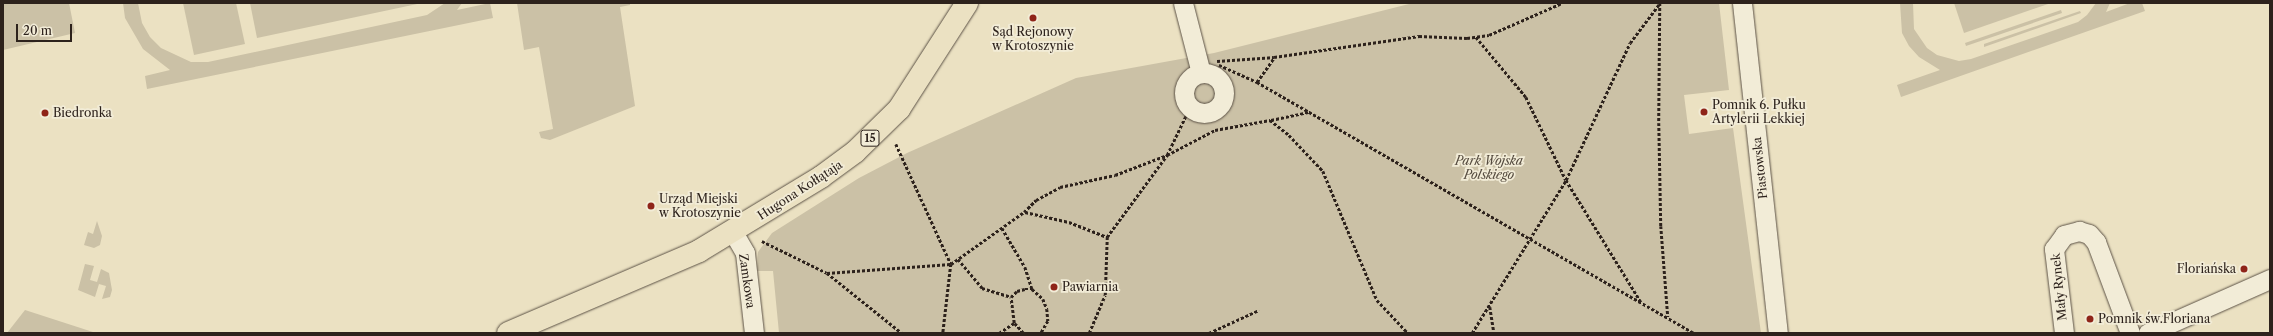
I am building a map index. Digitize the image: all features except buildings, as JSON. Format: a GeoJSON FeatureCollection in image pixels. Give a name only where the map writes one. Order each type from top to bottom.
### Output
{"type":"FeatureCollection","features":[{"type":"Feature","properties":{"kind":"main road","name":"Hugona Kołłątaja"},"geometry":{"type":"LineString","coordinates":[[508,333],[645,276],[733,232],[821,177],[855,152],[878,131],[898,109],[967,3]]}},
{"type":"Feature","properties":{"kind":"street"},"geometry":{"type":"LineString","coordinates":[[1183,3],[1201,73]]}},
{"type":"Feature","properties":{"kind":"street","name":"Piastowska"},"geometry":{"type":"LineString","coordinates":[[1742,3],[1778,333]]}},
{"type":"Feature","properties":{"kind":"street"},"geometry":{"type":"LineString","coordinates":[[1201,73],[1208,73],[1219,80],[1224,92],[1220,105],[1209,112],[1202,112],[1190,106],[1184,90],[1190,79],[1201,73]]}},
{"type":"Feature","properties":{"kind":"street","name":"Mały Rynek"},"geometry":{"type":"LineString","coordinates":[[2064,333],[2054,249],[2064,235],[2079,231],[2089,234],[2096,242],[2130,333]]}},
{"type":"Feature","properties":{"kind":"street","name":"Zamkowa"},"geometry":{"type":"LineString","coordinates":[[733,232],[745,253],[754,333]]}},
{"type":"Feature","properties":{"kind":"street"},"geometry":{"type":"LineString","coordinates":[[2148,333],[2270,279]]}},
{"type":"Feature","properties":{"kind":"path"},"geometry":{"type":"LineString","coordinates":[[1562,3],[1489,35],[1476,37],[1419,36],[1274,57],[1211,62],[1258,82],[1530,241],[1694,333]]}},
{"type":"Feature","properties":{"kind":"path"},"geometry":{"type":"LineString","coordinates":[[1472,333],[1490,307],[1566,180],[1630,43],[1660,3]]}},
{"type":"Feature","properties":{"kind":"path"},"geometry":{"type":"LineString","coordinates":[[1660,3],[1659,155],[1668,318]]}},
{"type":"Feature","properties":{"kind":"path"},"geometry":{"type":"LineString","coordinates":[[1476,37],[1526,97],[1566,180],[1642,303]]}},
{"type":"Feature","properties":{"kind":"path"},"geometry":{"type":"LineString","coordinates":[[1258,82],[1274,57]]}},
{"type":"Feature","properties":{"kind":"path"},"geometry":{"type":"LineString","coordinates":[[1089,333],[1106,295],[1107,237],[1167,155],[1190,106]]}},
{"type":"Feature","properties":{"kind":"path"},"geometry":{"type":"LineString","coordinates":[[828,273],[951,264],[1024,212],[1036,200],[1060,188],[1115,175],[1167,155],[1215,130],[1309,112]]}},
{"type":"Feature","properties":{"kind":"path"},"geometry":{"type":"LineString","coordinates":[[1270,120],[1289,135],[1323,171],[1378,300],[1408,333]]}},
{"type":"Feature","properties":{"kind":"path"},"geometry":{"type":"LineString","coordinates":[[896,144],[951,264],[943,333]]}},
{"type":"Feature","properties":{"kind":"path"},"geometry":{"type":"LineString","coordinates":[[1024,212],[1069,222],[1107,237]]}},
{"type":"Feature","properties":{"kind":"path"},"geometry":{"type":"LineString","coordinates":[[1002,228],[1025,268],[1032,289],[1043,299],[1047,309],[1048,321],[1040,333]]}},
{"type":"Feature","properties":{"kind":"path"},"geometry":{"type":"LineString","coordinates":[[762,241],[828,273],[902,333]]}},
{"type":"Feature","properties":{"kind":"path"},"geometry":{"type":"LineString","coordinates":[[958,259],[982,288],[1011,297]]}},
{"type":"Feature","properties":{"kind":"path"},"geometry":{"type":"LineString","coordinates":[[1011,297],[1017,291],[1032,289]]}},
{"type":"Feature","properties":{"kind":"path"},"geometry":{"type":"LineString","coordinates":[[1011,297],[1014,323],[1023,333]]}},
{"type":"Feature","properties":{"kind":"path"},"geometry":{"type":"LineString","coordinates":[[1490,307],[1494,333]]}},
{"type":"Feature","properties":{"kind":"path"},"geometry":{"type":"LineString","coordinates":[[1209,333],[1259,310]]}},
{"type":"Feature","properties":{"kind":"path"},"geometry":{"type":"LineString","coordinates":[[999,333],[1014,323]]}},
{"type":"Feature","properties":{"kind":"green space"},"geometry":{"type":"Polygon","coordinates":[[[3,3],[69,3],[75,33],[3,50],[3,3]]]}},
{"type":"Feature","properties":{"kind":"green space"},"geometry":{"type":"Polygon","coordinates":[[[123,3],[138,3],[142,23],[150,37],[161,48],[191,62],[208,62],[427,15],[445,3],[462,3],[457,10],[490,3],[493,18],[147,89],[145,76],[170,70],[143,49],[125,18],[123,3]]]}},
{"type":"Feature","properties":{"kind":"green space"},"geometry":{"type":"Polygon","coordinates":[[[183,3],[236,3],[245,44],[194,55],[183,3]]]}},
{"type":"Feature","properties":{"kind":"green space"},"geometry":{"type":"Polygon","coordinates":[[[250,3],[422,3],[257,38],[250,3]]]}},
{"type":"Feature","properties":{"kind":"green space"},"geometry":{"type":"Polygon","coordinates":[[[517,3],[630,3],[630,5],[620,7],[635,106],[550,140],[541,138],[539,132],[553,129],[539,47],[524,50],[517,3]]]}},
{"type":"Feature","properties":{"kind":"green space","name":"Park Wojska Polskiego"},"geometry":{"type":"Polygon","coordinates":[[[1413,3],[1719,3],[1729,90],[1684,95],[1689,134],[1733,128],[1761,333],[779,333],[773,271],[757,271],[758,252],[772,233],[859,178],[907,153],[1076,78],[1214,53],[1413,3]]]}},
{"type":"Feature","properties":{"kind":"green space"},"geometry":{"type":"Polygon","coordinates":[[[1900,3],[1913,3],[1914,29],[1927,48],[1937,55],[1959,61],[1971,59],[2078,22],[2087,15],[2096,3],[2110,3],[2106,12],[2130,3],[2142,3],[2145,11],[1901,97],[1897,85],[1940,70],[1919,57],[1909,46],[1902,33],[1900,3]]]}},
{"type":"Feature","properties":{"kind":"green space"},"geometry":{"type":"Polygon","coordinates":[[[1954,3],[2051,3],[1964,33],[1954,3]]]}},
{"type":"Feature","properties":{"kind":"green space"},"geometry":{"type":"Polygon","coordinates":[[[2061,10],[2062,13],[1966,46],[1965,43],[2061,10]]]}},
{"type":"Feature","properties":{"kind":"green space"},"geometry":{"type":"Polygon","coordinates":[[[2080,11],[2081,13],[1984,47],[1984,44],[2080,11]]]}},
{"type":"Feature","properties":{"kind":"green space"},"geometry":{"type":"Polygon","coordinates":[[[97,221],[102,236],[100,245],[94,248],[84,245],[88,232],[93,234],[97,221]]]}},
{"type":"Feature","properties":{"kind":"green space"},"geometry":{"type":"Polygon","coordinates":[[[85,264],[94,266],[90,280],[97,282],[101,269],[109,273],[112,290],[110,297],[102,299],[106,286],[99,284],[95,297],[78,290],[85,264]]]}},
{"type":"Feature","properties":{"kind":"green space"},"geometry":{"type":"Polygon","coordinates":[[[25,310],[96,333],[7,333],[25,310]]]}},
{"type":"Feature","properties":{"kind":"place","name":"Sąd Rejonowy w Krotoszynie"},"geometry":{"type":"Point","coordinates":[1033,18]}},
{"type":"Feature","properties":{"kind":"place","name":"Pomnik 6. Pułku Artylerii Lekkiej"},"geometry":{"type":"Point","coordinates":[1704,112]}},
{"type":"Feature","properties":{"kind":"place","name":"Biedronka"},"geometry":{"type":"Point","coordinates":[45,113]}},
{"type":"Feature","properties":{"kind":"place","name":"Urząd Miejski w Krotoszynie"},"geometry":{"type":"Point","coordinates":[651,206]}},
{"type":"Feature","properties":{"kind":"place","name":"Floriańska"},"geometry":{"type":"Point","coordinates":[2244,269]}},
{"type":"Feature","properties":{"kind":"place","name":"Pawiarnia"},"geometry":{"type":"Point","coordinates":[1054,287]}},
{"type":"Feature","properties":{"kind":"place","name":"Pomnik św.Floriana"},"geometry":{"type":"Point","coordinates":[2090,319]}}]}
